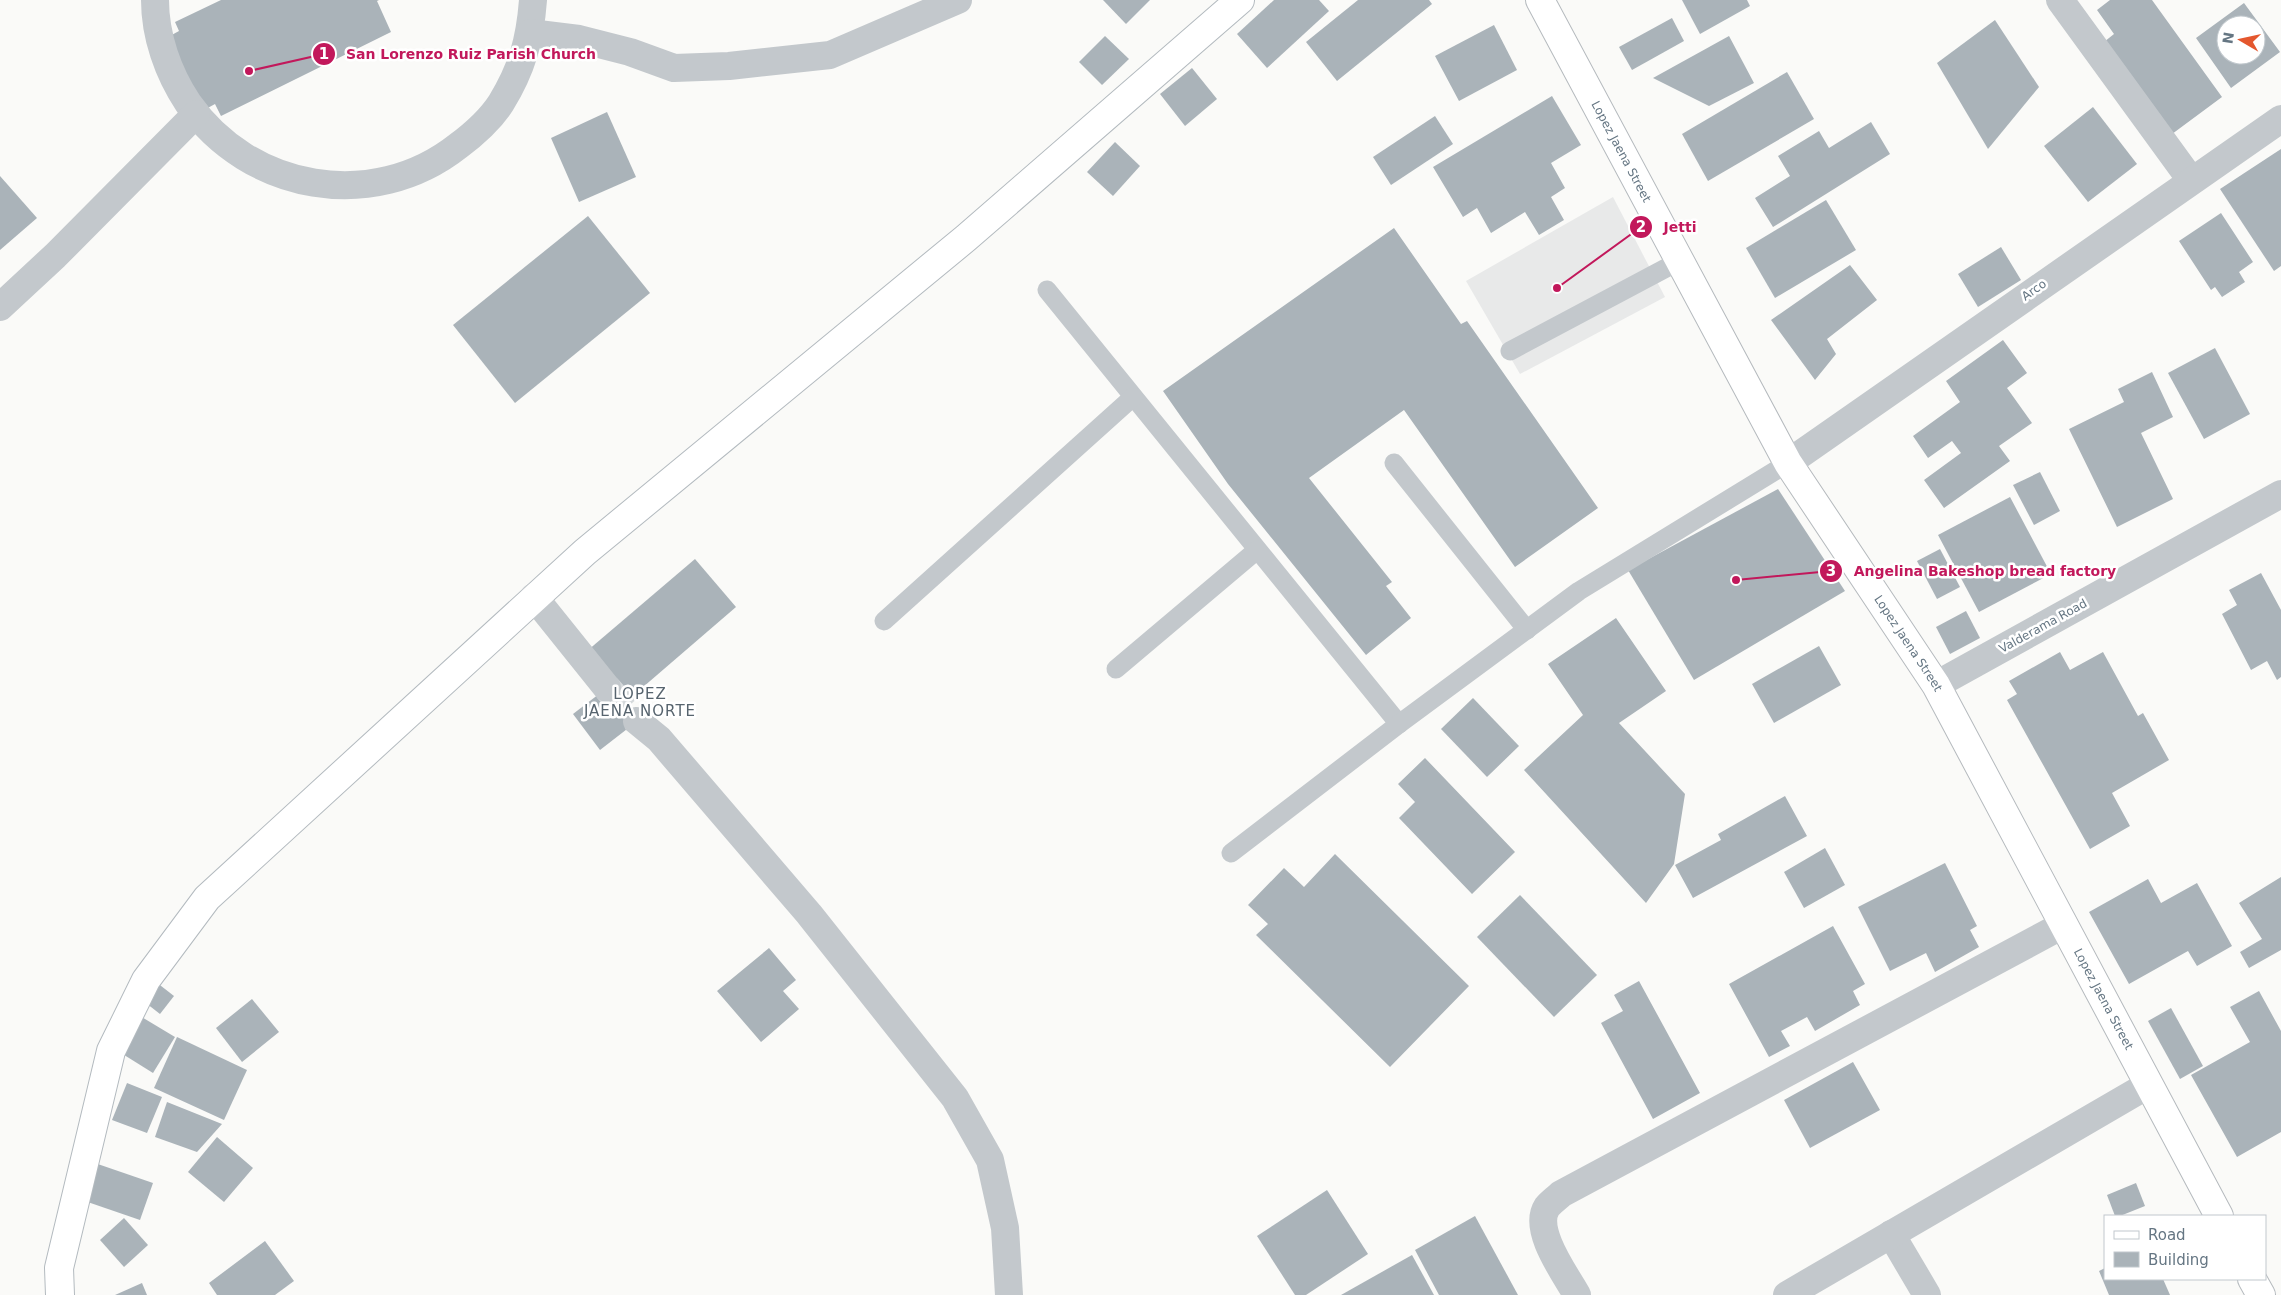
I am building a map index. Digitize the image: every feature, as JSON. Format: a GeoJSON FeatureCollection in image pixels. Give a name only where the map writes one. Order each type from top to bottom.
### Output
{"type":"FeatureCollection","features":[{"type":"Feature","properties":{"kind":"street"},"geometry":{"type":"LineString","coordinates":[[155,0],[159,38],[168,65],[180,91],[196,114],[232,148],[256,164],[292,179],[331,186],[370,184],[408,175],[443,158],[474,134],[500,105],[518,70],[530,33],[533,0]]}},
{"type":"Feature","properties":{"kind":"street"},"geometry":{"type":"LineString","coordinates":[[530,33],[580,39],[630,52],[674,68],[728,66],[830,55],[958,0]]}},
{"type":"Feature","properties":{"kind":"street"},"geometry":{"type":"LineString","coordinates":[[60,1295],[59,1268],[111,1051],[146,980],[207,898],[585,552],[966,238],[1240,0]]}},
{"type":"Feature","properties":{"kind":"street","name":"Lopez Jaena Street"},"geometry":{"type":"LineString","coordinates":[[1540,0],[1682,260],[1788,463],[1936,685],[2218,1215]]}},
{"type":"Feature","properties":{"kind":"street"},"geometry":{"type":"LineString","coordinates":[[2060,0],[2191,180]]}},
{"type":"Feature","properties":{"kind":"street"},"geometry":{"type":"LineString","coordinates":[[0,308],[55,256],[196,114]]}},
{"type":"Feature","properties":{"kind":"street","name":"Arco"},"geometry":{"type":"LineString","coordinates":[[1788,463],[2281,119]]}},
{"type":"Feature","properties":{"kind":"street","name":"Valderama Road"},"geometry":{"type":"LineString","coordinates":[[1936,685],[2281,494]]}},
{"type":"Feature","properties":{"kind":"street"},"geometry":{"type":"LineString","coordinates":[[534,597],[607,688]]}},
{"type":"Feature","properties":{"kind":"street"},"geometry":{"type":"LineString","coordinates":[[637,721],[659,739],[809,914],[955,1098],[990,1160],[1005,1228],[1009,1295]]}},
{"type":"Feature","properties":{"kind":"street"},"geometry":{"type":"LineString","coordinates":[[1578,1295],[1549,1246],[1542,1223],[1546,1208],[1561,1194],[2063,925]]}},
{"type":"Feature","properties":{"kind":"street"},"geometry":{"type":"LineString","coordinates":[[1788,1295],[2148,1085]]}},
{"type":"Feature","properties":{"kind":"street"},"geometry":{"type":"LineString","coordinates":[[1891,1234],[1927,1295]]}},
{"type":"Feature","properties":{"kind":"street"},"geometry":{"type":"LineString","coordinates":[[2253,1280],[2261,1295]]}},
{"type":"Feature","properties":{"kind":"lane"},"geometry":{"type":"LineString","coordinates":[[1510,351],[1682,260]]}},
{"type":"Feature","properties":{"kind":"lane"},"geometry":{"type":"LineString","coordinates":[[1047,290],[1399,724]]}},
{"type":"Feature","properties":{"kind":"lane"},"geometry":{"type":"LineString","coordinates":[[884,621],[1133,397]]}},
{"type":"Feature","properties":{"kind":"lane"},"geometry":{"type":"LineString","coordinates":[[1231,853],[1399,724],[1579,591],[1788,463]]}},
{"type":"Feature","properties":{"kind":"lane"},"geometry":{"type":"LineString","coordinates":[[1394,464],[1527,630]]}},
{"type":"Feature","properties":{"kind":"lane"},"geometry":{"type":"LineString","coordinates":[[1116,669],[1257,550]]}},
{"type":"Feature","properties":{"kind":"shaded area"},"geometry":{"type":"Polygon","coordinates":[[[1613,197],[1665,297],[1520,374],[1466,281],[1613,197]]]}},
{"type":"Feature","properties":{"kind":"building"},"geometry":{"type":"Polygon","coordinates":[[[221,0],[379,0],[377,1],[391,32],[221,116],[215,104],[204,110],[168,37],[179,31],[175,22],[221,0]]]}},
{"type":"Feature","properties":{"kind":"building"},"geometry":{"type":"Polygon","coordinates":[[[1103,0],[1150,0],[1126,24],[1103,0]]]}},
{"type":"Feature","properties":{"kind":"building"},"geometry":{"type":"Polygon","coordinates":[[[1274,0],[1319,0],[1329,11],[1267,68],[1237,34],[1274,0]]]}},
{"type":"Feature","properties":{"kind":"building"},"geometry":{"type":"Polygon","coordinates":[[[1358,0],[1429,0],[1432,4],[1337,81],[1306,42],[1358,0]]]}},
{"type":"Feature","properties":{"kind":"building"},"geometry":{"type":"Polygon","coordinates":[[[1682,0],[1747,0],[1750,6],[1700,34],[1682,0]]]}},
{"type":"Feature","properties":{"kind":"building"},"geometry":{"type":"Polygon","coordinates":[[[2110,0],[2152,0],[2222,97],[2168,137],[2104,42],[2114,34],[2097,10],[2110,0]]]}},
{"type":"Feature","properties":{"kind":"building"},"geometry":{"type":"Polygon","coordinates":[[[2244,3],[2253,15],[2228,15],[2244,3]]]}},
{"type":"Feature","properties":{"kind":"building"},"geometry":{"type":"Polygon","coordinates":[[[1672,18],[1684,41],[1632,70],[1619,47],[1672,18]]]}},
{"type":"Feature","properties":{"kind":"building"},"geometry":{"type":"Polygon","coordinates":[[[1995,20],[2039,87],[1988,149],[1937,63],[1995,20]]]}},
{"type":"Feature","properties":{"kind":"building"},"geometry":{"type":"Polygon","coordinates":[[[2216,23],[2216,65],[2262,65],[2231,88],[2196,38],[2216,23]]]}},
{"type":"Feature","properties":{"kind":"building"},"geometry":{"type":"Polygon","coordinates":[[[1494,25],[1517,70],[1459,101],[1435,56],[1494,25]]]}},
{"type":"Feature","properties":{"kind":"building"},"geometry":{"type":"Polygon","coordinates":[[[2266,33],[2280,52],[2266,62],[2266,33]]]}},
{"type":"Feature","properties":{"kind":"building"},"geometry":{"type":"Polygon","coordinates":[[[1105,36],[1129,59],[1102,85],[1079,62],[1105,36]]]}},
{"type":"Feature","properties":{"kind":"building"},"geometry":{"type":"Polygon","coordinates":[[[1729,36],[1754,83],[1709,106],[1653,78],[1729,36]]]}},
{"type":"Feature","properties":{"kind":"building"},"geometry":{"type":"Polygon","coordinates":[[[1192,68],[1217,99],[1185,126],[1160,94],[1192,68]]]}},
{"type":"Feature","properties":{"kind":"building"},"geometry":{"type":"Polygon","coordinates":[[[1787,72],[1814,119],[1708,181],[1682,134],[1787,72]]]}},
{"type":"Feature","properties":{"kind":"building"},"geometry":{"type":"Polygon","coordinates":[[[1552,96],[1581,145],[1551,163],[1565,188],[1551,197],[1564,220],[1539,235],[1525,212],[1491,233],[1477,208],[1463,217],[1433,167],[1552,96]]]}},
{"type":"Feature","properties":{"kind":"building"},"geometry":{"type":"Polygon","coordinates":[[[2093,107],[2137,164],[2088,202],[2044,146],[2093,107]]]}},
{"type":"Feature","properties":{"kind":"building"},"geometry":{"type":"Polygon","coordinates":[[[607,112],[636,177],[579,202],[551,138],[607,112]]]}},
{"type":"Feature","properties":{"kind":"building"},"geometry":{"type":"Polygon","coordinates":[[[1435,116],[1453,144],[1391,185],[1373,157],[1435,116]]]}},
{"type":"Feature","properties":{"kind":"building"},"geometry":{"type":"Polygon","coordinates":[[[1871,122],[1890,154],[1773,227],[1755,198],[1790,176],[1778,156],[1819,131],[1829,148],[1871,122]]]}},
{"type":"Feature","properties":{"kind":"building"},"geometry":{"type":"Polygon","coordinates":[[[1115,142],[1140,166],[1113,196],[1087,172],[1115,142]]]}},
{"type":"Feature","properties":{"kind":"building"},"geometry":{"type":"Polygon","coordinates":[[[2281,149],[2281,266],[2274,271],[2220,189],[2281,149]]]}},
{"type":"Feature","properties":{"kind":"building"},"geometry":{"type":"Polygon","coordinates":[[[0,176],[37,218],[0,250],[0,176]]]}},
{"type":"Feature","properties":{"kind":"building"},"geometry":{"type":"Polygon","coordinates":[[[1826,200],[1856,250],[1775,298],[1746,248],[1826,200]]]}},
{"type":"Feature","properties":{"kind":"building"},"geometry":{"type":"Polygon","coordinates":[[[2221,213],[2253,262],[2239,272],[2245,282],[2222,297],[2215,287],[2211,290],[2179,241],[2221,213]]]}},
{"type":"Feature","properties":{"kind":"building"},"geometry":{"type":"Polygon","coordinates":[[[588,216],[650,293],[515,403],[453,325],[588,216]]]}},
{"type":"Feature","properties":{"kind":"building"},"geometry":{"type":"Polygon","coordinates":[[[1394,228],[1461,324],[1467,321],[1598,508],[1515,567],[1404,410],[1309,478],[1392,582],[1386,586],[1411,618],[1366,655],[1228,484],[1163,391],[1394,228]]]}},
{"type":"Feature","properties":{"kind":"building"},"geometry":{"type":"Polygon","coordinates":[[[2001,247],[2021,280],[1978,307],[1958,274],[2001,247]]]}},
{"type":"Feature","properties":{"kind":"building"},"geometry":{"type":"Polygon","coordinates":[[[1850,265],[1877,300],[1827,339],[1836,354],[1815,380],[1771,320],[1850,265]]]}},
{"type":"Feature","properties":{"kind":"building"},"geometry":{"type":"Polygon","coordinates":[[[2003,340],[2027,373],[2007,388],[2032,423],[1999,446],[2010,461],[1944,508],[1924,480],[1961,453],[1952,441],[1928,458],[1913,436],[1960,402],[1946,381],[2003,340]]]}},
{"type":"Feature","properties":{"kind":"building"},"geometry":{"type":"Polygon","coordinates":[[[2215,348],[2250,414],[2204,439],[2168,373],[2215,348]]]}},
{"type":"Feature","properties":{"kind":"building"},"geometry":{"type":"Polygon","coordinates":[[[2152,372],[2173,417],[2141,433],[2173,499],[2117,527],[2069,429],[2124,402],[2118,389],[2152,372]]]}},
{"type":"Feature","properties":{"kind":"building"},"geometry":{"type":"Polygon","coordinates":[[[2040,472],[2060,511],[2034,525],[2013,485],[2040,472]]]}},
{"type":"Feature","properties":{"kind":"building"},"geometry":{"type":"Polygon","coordinates":[[[1778,489],[1845,591],[1694,680],[1628,570],[1778,489]]]}},
{"type":"Feature","properties":{"kind":"building"},"geometry":{"type":"Polygon","coordinates":[[[2010,497],[2051,574],[1979,612],[1938,535],[2010,497]]]}},
{"type":"Feature","properties":{"kind":"building"},"geometry":{"type":"Polygon","coordinates":[[[1940,549],[1960,587],[1937,599],[1917,561],[1940,549]]]}},
{"type":"Feature","properties":{"kind":"building"},"geometry":{"type":"Polygon","coordinates":[[[695,559],[736,607],[628,700],[587,651],[695,559]]]}},
{"type":"Feature","properties":{"kind":"building"},"geometry":{"type":"Polygon","coordinates":[[[2261,573],[2281,610],[2281,677],[2277,680],[2267,661],[2251,670],[2222,614],[2237,605],[2229,590],[2261,573]]]}},
{"type":"Feature","properties":{"kind":"building"},"geometry":{"type":"Polygon","coordinates":[[[1966,611],[1980,638],[1950,654],[1936,627],[1966,611]]]}},
{"type":"Feature","properties":{"kind":"building"},"geometry":{"type":"Polygon","coordinates":[[[1616,618],[1666,691],[1619,723],[1685,794],[1674,864],[1646,903],[1524,770],[1583,715],[1548,664],[1616,618]]]}},
{"type":"Feature","properties":{"kind":"building"},"geometry":{"type":"Polygon","coordinates":[[[1819,646],[1841,685],[1774,723],[1752,684],[1819,646]]]}},
{"type":"Feature","properties":{"kind":"building"},"geometry":{"type":"Polygon","coordinates":[[[2060,652],[2070,670],[2103,652],[2138,716],[2143,713],[2169,760],[2112,793],[2130,826],[2090,849],[2007,700],[2017,694],[2009,681],[2060,652]]]}},
{"type":"Feature","properties":{"kind":"building"},"geometry":{"type":"Polygon","coordinates":[[[612,684],[640,719],[600,750],[573,714],[612,684]]]}},
{"type":"Feature","properties":{"kind":"building"},"geometry":{"type":"Polygon","coordinates":[[[1473,698],[1519,746],[1487,777],[1441,729],[1473,698]]]}},
{"type":"Feature","properties":{"kind":"building"},"geometry":{"type":"Polygon","coordinates":[[[1425,758],[1515,852],[1472,894],[1399,818],[1415,802],[1398,784],[1425,758]]]}},
{"type":"Feature","properties":{"kind":"building"},"geometry":{"type":"Polygon","coordinates":[[[1785,796],[1807,836],[1693,898],[1675,865],[1721,840],[1718,834],[1785,796]]]}},
{"type":"Feature","properties":{"kind":"building"},"geometry":{"type":"Polygon","coordinates":[[[1825,848],[1845,885],[1804,908],[1784,872],[1825,848]]]}},
{"type":"Feature","properties":{"kind":"building"},"geometry":{"type":"Polygon","coordinates":[[[1335,854],[1469,986],[1390,1067],[1256,935],[1268,924],[1248,905],[1284,868],[1304,887],[1335,854]]]}},
{"type":"Feature","properties":{"kind":"building"},"geometry":{"type":"Polygon","coordinates":[[[1945,863],[1977,926],[1970,930],[1979,947],[1935,972],[1926,953],[1890,971],[1858,907],[1945,863]]]}},
{"type":"Feature","properties":{"kind":"building"},"geometry":{"type":"Polygon","coordinates":[[[2281,877],[2281,950],[2249,968],[2240,952],[2262,939],[2239,903],[2281,877]]]}},
{"type":"Feature","properties":{"kind":"building"},"geometry":{"type":"Polygon","coordinates":[[[2148,879],[2161,903],[2197,883],[2232,946],[2197,966],[2188,951],[2129,984],[2089,912],[2148,879]]]}},
{"type":"Feature","properties":{"kind":"building"},"geometry":{"type":"Polygon","coordinates":[[[1520,895],[1597,975],[1554,1017],[1477,937],[1520,895]]]}},
{"type":"Feature","properties":{"kind":"building"},"geometry":{"type":"Polygon","coordinates":[[[1833,926],[1865,984],[1853,991],[1860,1005],[1815,1031],[1807,1017],[1781,1031],[1790,1046],[1769,1057],[1729,984],[1833,926]]]}},
{"type":"Feature","properties":{"kind":"building"},"geometry":{"type":"Polygon","coordinates":[[[769,948],[796,980],[783,991],[799,1009],[761,1042],[717,991],[769,948]]]}},
{"type":"Feature","properties":{"kind":"building"},"geometry":{"type":"Polygon","coordinates":[[[1639,981],[1700,1093],[1653,1119],[1601,1023],[1623,1011],[1614,995],[1639,981]]]}},
{"type":"Feature","properties":{"kind":"building"},"geometry":{"type":"Polygon","coordinates":[[[156,982],[174,996],[160,1014],[142,1000],[156,982]]]}},
{"type":"Feature","properties":{"kind":"building"},"geometry":{"type":"Polygon","coordinates":[[[2259,991],[2281,1031],[2281,1132],[2237,1157],[2191,1075],[2250,1042],[2230,1007],[2259,991]]]}},
{"type":"Feature","properties":{"kind":"building"},"geometry":{"type":"Polygon","coordinates":[[[252,999],[279,1032],[242,1062],[216,1028],[252,999]]]}},
{"type":"Feature","properties":{"kind":"building"},"geometry":{"type":"Polygon","coordinates":[[[2171,1008],[2203,1066],[2180,1079],[2148,1021],[2171,1008]]]}},
{"type":"Feature","properties":{"kind":"building"},"geometry":{"type":"Polygon","coordinates":[[[135,1013],[175,1037],[153,1073],[113,1048],[135,1013]]]}},
{"type":"Feature","properties":{"kind":"building"},"geometry":{"type":"Polygon","coordinates":[[[177,1037],[247,1070],[224,1120],[154,1088],[177,1037]]]}},
{"type":"Feature","properties":{"kind":"building"},"geometry":{"type":"Polygon","coordinates":[[[1853,1062],[1880,1110],[1810,1148],[1784,1100],[1853,1062]]]}},
{"type":"Feature","properties":{"kind":"building"},"geometry":{"type":"Polygon","coordinates":[[[127,1083],[162,1097],[147,1133],[112,1120],[127,1083]]]}},
{"type":"Feature","properties":{"kind":"building"},"geometry":{"type":"Polygon","coordinates":[[[167,1102],[222,1124],[197,1152],[155,1137],[167,1102]]]}},
{"type":"Feature","properties":{"kind":"building"},"geometry":{"type":"Polygon","coordinates":[[[217,1137],[253,1168],[224,1202],[188,1172],[217,1137]]]}},
{"type":"Feature","properties":{"kind":"building"},"geometry":{"type":"Polygon","coordinates":[[[89,1161],[153,1183],[140,1220],[76,1198],[89,1161]]]}},
{"type":"Feature","properties":{"kind":"building"},"geometry":{"type":"Polygon","coordinates":[[[2136,1183],[2145,1206],[2122,1215],[2115,1215],[2107,1195],[2136,1183]]]}},
{"type":"Feature","properties":{"kind":"building"},"geometry":{"type":"Polygon","coordinates":[[[1327,1190],[1368,1254],[1306,1295],[1295,1295],[1257,1236],[1327,1190]]]}},
{"type":"Feature","properties":{"kind":"building"},"geometry":{"type":"Polygon","coordinates":[[[1475,1216],[1518,1295],[1439,1295],[1415,1250],[1475,1216]]]}},
{"type":"Feature","properties":{"kind":"building"},"geometry":{"type":"Polygon","coordinates":[[[124,1218],[148,1245],[124,1267],[100,1240],[124,1218]]]}},
{"type":"Feature","properties":{"kind":"building"},"geometry":{"type":"Polygon","coordinates":[[[265,1241],[294,1281],[275,1295],[217,1295],[209,1283],[265,1241]]]}},
{"type":"Feature","properties":{"kind":"building"},"geometry":{"type":"Polygon","coordinates":[[[1412,1255],[1434,1295],[1341,1295],[1412,1255]]]}},
{"type":"Feature","properties":{"kind":"building"},"geometry":{"type":"Polygon","coordinates":[[[2104,1268],[2104,1280],[2163,1280],[2170,1295],[2109,1295],[2099,1271],[2104,1268]]]}},
{"type":"Feature","properties":{"kind":"building"},"geometry":{"type":"Polygon","coordinates":[[[142,1283],[147,1295],[115,1295],[142,1283]]]}},
{"type":"Feature","properties":{"kind":"tunnel"},"geometry":{"type":"LineString","coordinates":[[607,688],[637,721]]}},
{"type":"Feature","properties":{"kind":"place","name":"San Lorenzo Ruiz Parish Church"},"geometry":{"type":"Point","coordinates":[249,71]}},
{"type":"Feature","properties":{"kind":"place","name":"Jetti"},"geometry":{"type":"Point","coordinates":[1557,288]}},
{"type":"Feature","properties":{"kind":"place","name":"Angelina Bakeshop bread factory"},"geometry":{"type":"Point","coordinates":[1736,580]}},
{"type":"Feature","properties":{"kind":"district","name":"LOPEZ JAENA NORTE"},"geometry":{"type":"Point","coordinates":[640,702]}}]}
